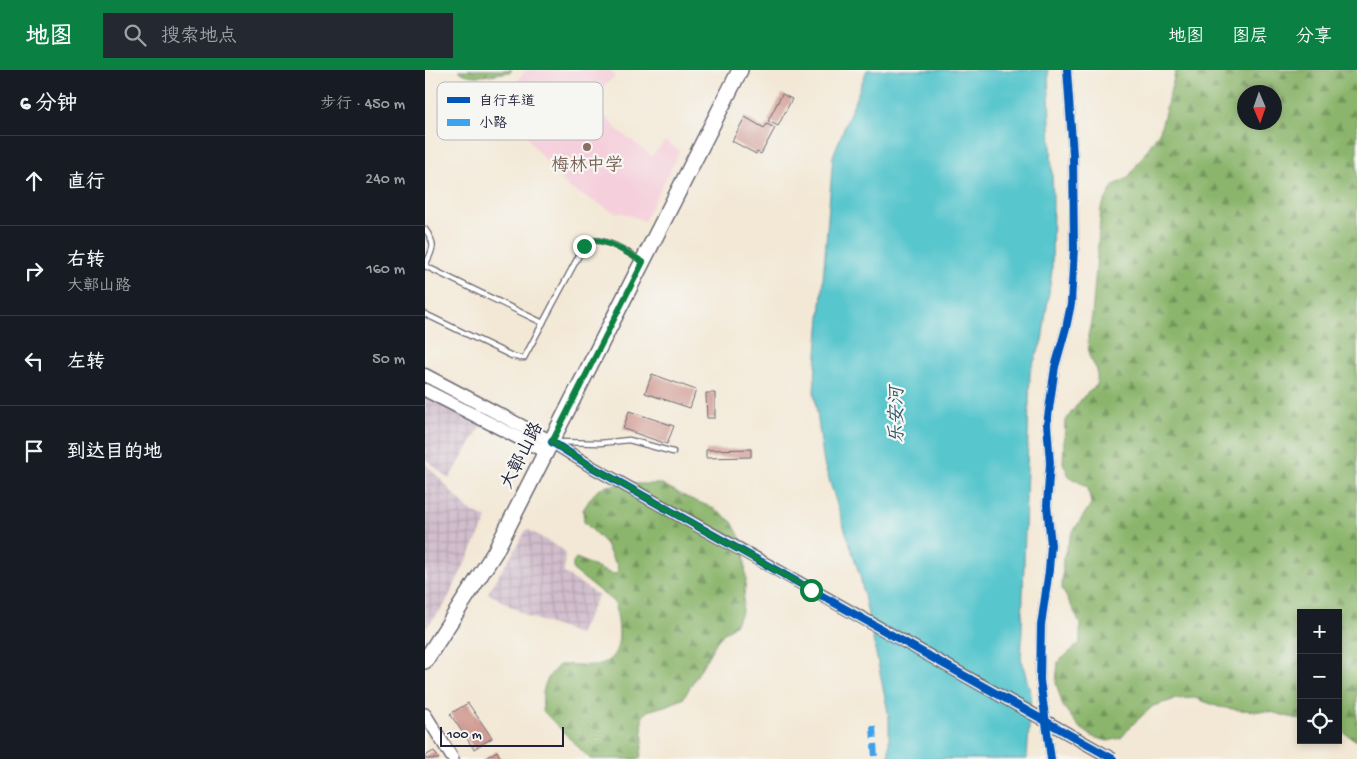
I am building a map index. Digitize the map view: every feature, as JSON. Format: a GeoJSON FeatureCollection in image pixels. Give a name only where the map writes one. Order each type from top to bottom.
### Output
{"type":"FeatureCollection","features":[{"type":"Feature","properties":{"kind":"main road","name":"大鄣山路"},"geometry":{"type":"LineString","coordinates":[[425,661],[495,552],[740,70]]}},
{"type":"Feature","properties":{"kind":"main road"},"geometry":{"type":"LineString","coordinates":[[425,375],[549,447]]}},
{"type":"Feature","properties":{"kind":"main road"},"geometry":{"type":"LineString","coordinates":[[425,390],[549,447]]}},
{"type":"Feature","properties":{"kind":"street"},"geometry":{"type":"LineString","coordinates":[[1051,759],[1040,680],[1040,661],[1041,624],[1051,545],[1047,505],[1050,463],[1047,424],[1055,367],[1067,328],[1071,304],[1074,248],[1073,155],[1067,70]]}},
{"type":"Feature","properties":{"kind":"street"},"geometry":{"type":"LineString","coordinates":[[549,447],[592,467],[1113,759]]}},
{"type":"Feature","properties":{"kind":"street"},"geometry":{"type":"LineString","coordinates":[[425,714],[453,759]]}},
{"type":"Feature","properties":{"kind":"lane"},"geometry":{"type":"LineString","coordinates":[[425,229],[433,240],[433,248],[425,266],[543,323]]}},
{"type":"Feature","properties":{"kind":"lane"},"geometry":{"type":"LineString","coordinates":[[425,314],[520,358],[524,358],[584,246],[591,241],[599,241],[619,248],[643,262]]}},
{"type":"Feature","properties":{"kind":"lane"},"geometry":{"type":"LineString","coordinates":[[549,447],[629,440],[673,452]]}},
{"type":"Feature","properties":{"kind":"shaded area","name":"梅林中学"},"geometry":{"type":"Polygon","coordinates":[[[526,70],[592,70],[593,73],[598,70],[611,70],[615,77],[603,86],[603,82],[518,82],[519,78],[526,70]]]}},
{"type":"Feature","properties":{"kind":"shaded area","name":"梅林中学"},"geometry":{"type":"Polygon","coordinates":[[[603,114],[619,131],[652,156],[665,141],[680,151],[644,221],[623,213],[616,213],[569,188],[530,140],[603,140],[603,114]]]}},
{"type":"Feature","properties":{"kind":"shaded area"},"geometry":{"type":"Polygon","coordinates":[[[425,396],[481,426],[449,479],[425,459],[425,396]]]}},
{"type":"Feature","properties":{"kind":"shaded area"},"geometry":{"type":"Polygon","coordinates":[[[425,463],[469,510],[487,519],[444,606],[425,629],[425,463]]]}},
{"type":"Feature","properties":{"kind":"shaded area"},"geometry":{"type":"Polygon","coordinates":[[[527,529],[565,551],[564,573],[598,595],[579,634],[529,617],[488,593],[527,529]]]}},
{"type":"Feature","properties":{"kind":"green space"},"geometry":{"type":"Polygon","coordinates":[[[458,70],[512,70],[475,76],[458,70]]]}},
{"type":"Feature","properties":{"kind":"green space"},"geometry":{"type":"Polygon","coordinates":[[[1176,70],[1357,70],[1357,741],[1342,732],[1342,609],[1297,609],[1297,719],[1271,712],[1219,707],[1195,698],[1176,699],[1153,706],[1121,738],[1108,741],[1093,737],[1078,726],[1063,706],[1056,683],[1058,662],[1080,643],[1080,624],[1062,589],[1063,558],[1072,533],[1091,504],[1088,488],[1069,476],[1063,463],[1065,421],[1083,397],[1097,385],[1097,370],[1089,356],[1088,336],[1092,316],[1101,208],[1114,185],[1128,178],[1160,131],[1176,70]]]}},
{"type":"Feature","properties":{"kind":"green space"},"geometry":{"type":"Polygon","coordinates":[[[627,484],[662,484],[686,497],[713,508],[732,522],[744,545],[746,580],[742,611],[735,625],[717,641],[683,699],[647,711],[642,718],[643,742],[640,759],[590,759],[543,711],[543,691],[550,676],[559,665],[595,665],[605,662],[612,657],[616,649],[619,631],[615,603],[573,570],[573,562],[576,558],[610,573],[615,574],[618,571],[617,565],[606,544],[584,522],[583,510],[592,496],[600,489],[627,484]]]}},
{"type":"Feature","properties":{"kind":"water","name":"乐安河"},"geometry":{"type":"Polygon","coordinates":[[[867,70],[1048,70],[1053,200],[1052,271],[1042,341],[1030,372],[1021,658],[1031,695],[1027,759],[889,759],[889,717],[860,576],[824,464],[814,391],[833,156],[867,70]]]}},
{"type":"Feature","properties":{"kind":"building"},"geometry":{"type":"Polygon","coordinates":[[[782,94],[792,99],[778,126],[768,121],[782,94]]]}},
{"type":"Feature","properties":{"kind":"building"},"geometry":{"type":"Polygon","coordinates":[[[745,117],[764,128],[767,124],[775,128],[761,154],[757,152],[756,154],[732,141],[745,117]]]}},
{"type":"Feature","properties":{"kind":"building"},"geometry":{"type":"Polygon","coordinates":[[[652,374],[696,390],[690,408],[645,393],[652,374]]]}},
{"type":"Feature","properties":{"kind":"building"},"geometry":{"type":"Polygon","coordinates":[[[706,393],[715,393],[715,418],[707,418],[706,393]]]}},
{"type":"Feature","properties":{"kind":"building"},"geometry":{"type":"Polygon","coordinates":[[[629,411],[674,426],[667,444],[623,429],[629,411]]]}},
{"type":"Feature","properties":{"kind":"building"},"geometry":{"type":"Polygon","coordinates":[[[751,449],[751,457],[706,458],[706,450],[751,449]]]}},
{"type":"Feature","properties":{"kind":"building"},"geometry":{"type":"Polygon","coordinates":[[[468,703],[492,738],[474,749],[450,714],[468,703]]]}},
{"type":"Feature","properties":{"kind":"building"},"geometry":{"type":"Polygon","coordinates":[[[434,751],[439,759],[425,759],[425,756],[434,751]]]}},
{"type":"Feature","properties":{"kind":"building"},"geometry":{"type":"Polygon","coordinates":[[[497,751],[501,759],[484,759],[497,751]]]}},
{"type":"Feature","properties":{"kind":"marked path"},"geometry":{"type":"LineString","coordinates":[[873,726],[875,759]]}},
{"type":"Feature","properties":{"kind":"cycle path"},"geometry":{"type":"LineString","coordinates":[[1051,759],[1040,680],[1041,625],[1051,545],[1047,505],[1050,463],[1047,424],[1055,367],[1071,304],[1074,248],[1073,155],[1067,70]]}},
{"type":"Feature","properties":{"kind":"cycle path"},"geometry":{"type":"LineString","coordinates":[[552,442],[592,467],[1113,759]]}},
{"type":"Feature","properties":{"kind":"place","name":"梅林中学"},"geometry":{"type":"Point","coordinates":[587,147]}},
{"type":"Feature","properties":{"kind":"route"},"geometry":{"type":"LineString","coordinates":[[584,246],[591,241],[599,241],[619,248],[643,262],[552,442],[592,467],[811,590]]}}]}
